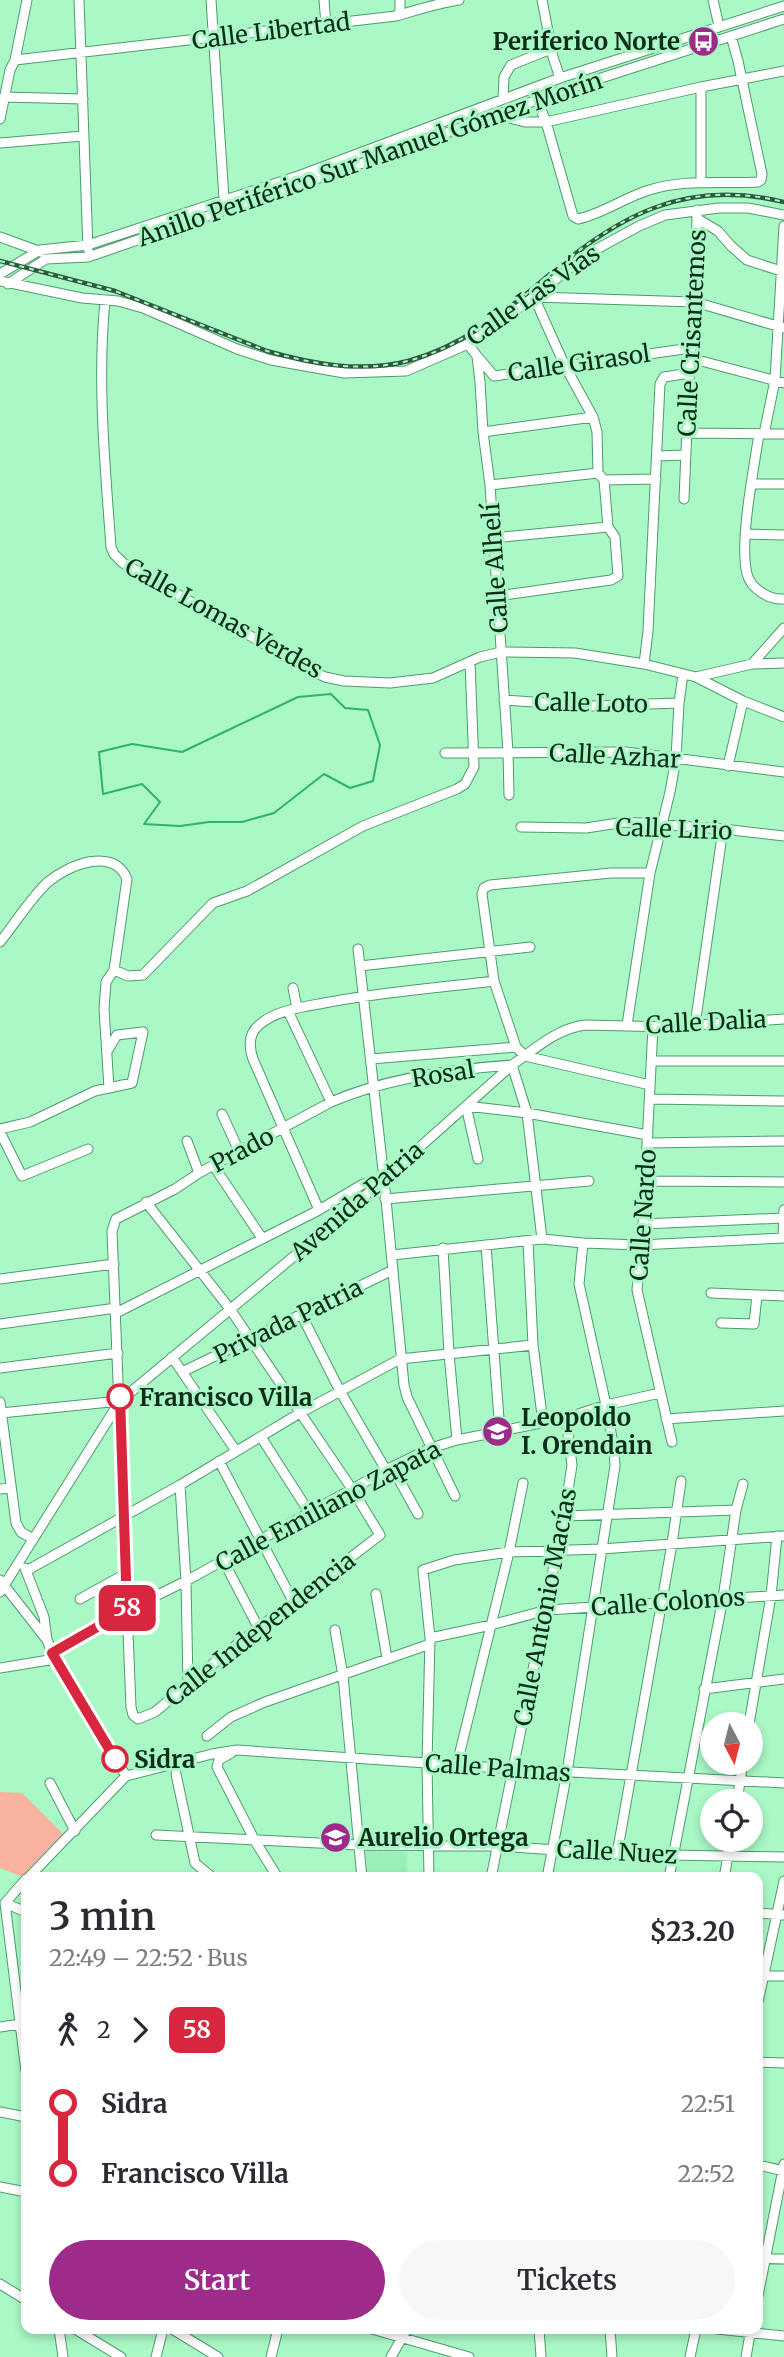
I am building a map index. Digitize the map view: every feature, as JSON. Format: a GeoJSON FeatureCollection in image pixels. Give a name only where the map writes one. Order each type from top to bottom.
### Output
{"type":"FeatureCollection","features":[{"type":"Feature","properties":{"kind":"street"},"geometry":{"type":"LineString","coordinates":[[0,118],[27,0]]}},
{"type":"Feature","properties":{"kind":"street"},"geometry":{"type":"LineString","coordinates":[[79,0],[88,257]]}},
{"type":"Feature","properties":{"kind":"street"},"geometry":{"type":"LineString","coordinates":[[211,0],[224,199]]}},
{"type":"Feature","properties":{"kind":"street"},"geometry":{"type":"LineString","coordinates":[[324,0],[326,24]]}},
{"type":"Feature","properties":{"kind":"street"},"geometry":{"type":"LineString","coordinates":[[396,16],[400,12],[400,0]]}},
{"type":"Feature","properties":{"kind":"street","name":"Calle Libertad"},"geometry":{"type":"LineString","coordinates":[[15,60],[396,16],[431,7],[440,1],[459,0]]}},
{"type":"Feature","properties":{"kind":"street"},"geometry":{"type":"LineString","coordinates":[[542,0],[551,49],[560,78]]}},
{"type":"Feature","properties":{"kind":"street"},"geometry":{"type":"LineString","coordinates":[[713,0],[719,26]]}},
{"type":"Feature","properties":{"kind":"street","name":"Anillo Periférico Sur Manuel Gómez Morín"},"geometry":{"type":"LineString","coordinates":[[0,274],[40,250],[88,245],[301,175],[560,78],[784,6]]}},
{"type":"Feature","properties":{"kind":"street","name":"Anillo Periférico Sur Manuel Gómez Morín"},"geometry":{"type":"LineString","coordinates":[[3,284],[46,259],[88,257],[390,155],[537,99],[784,19]]}},
{"type":"Feature","properties":{"kind":"street"},"geometry":{"type":"LineString","coordinates":[[537,99],[547,122],[573,216],[578,219],[648,190],[701,182],[761,180],[762,174],[731,36]]}},
{"type":"Feature","properties":{"kind":"street"},"geometry":{"type":"LineString","coordinates":[[503,99],[504,77],[511,65],[551,49]]}},
{"type":"Feature","properties":{"kind":"street"},"geometry":{"type":"LineString","coordinates":[[496,115],[525,122],[547,122],[784,71]]}},
{"type":"Feature","properties":{"kind":"street"},"geometry":{"type":"LineString","coordinates":[[701,87],[701,182]]}},
{"type":"Feature","properties":{"kind":"street"},"geometry":{"type":"LineString","coordinates":[[4,97],[83,100]]}},
{"type":"Feature","properties":{"kind":"street"},"geometry":{"type":"LineString","coordinates":[[0,143],[83,136]]}},
{"type":"Feature","properties":{"kind":"street","name":"Calle Las Vías"},"geometry":{"type":"LineString","coordinates":[[3,284],[82,298],[118,301],[143,308],[237,349],[321,371],[406,371],[468,344],[534,297],[584,256],[665,215],[697,215],[719,208],[748,208],[784,215]]}},
{"type":"Feature","properties":{"kind":"street"},"geometry":{"type":"LineString","coordinates":[[697,215],[718,231],[747,260],[782,272]]}},
{"type":"Feature","properties":{"kind":"street","name":"Calle Crisantemos"},"geometry":{"type":"LineString","coordinates":[[684,499],[697,215]]}},
{"type":"Feature","properties":{"kind":"street"},"geometry":{"type":"LineString","coordinates":[[780,600],[767,597],[750,581],[747,574],[746,534],[751,484],[762,434],[779,382],[784,226]]}},
{"type":"Feature","properties":{"kind":"street"},"geometry":{"type":"LineString","coordinates":[[0,237],[40,250],[46,259]]}},
{"type":"Feature","properties":{"kind":"street"},"geometry":{"type":"LineString","coordinates":[[497,596],[616,578],[615,537],[608,527],[593,418],[565,366],[534,297],[695,302],[780,327]]}},
{"type":"Feature","properties":{"kind":"street","name":"Calle Lomas Verdes"},"geometry":{"type":"LineString","coordinates":[[105,300],[104,459],[111,547],[118,558],[325,677],[344,681],[410,682],[433,678],[501,652],[575,653],[644,664],[696,677],[743,701],[784,717]]}},
{"type":"Feature","properties":{"kind":"street"},"geometry":{"type":"LineString","coordinates":[[468,344],[477,356]]}},
{"type":"Feature","properties":{"kind":"street","name":"Calle Girasol"},"geometry":{"type":"LineString","coordinates":[[477,356],[494,376],[691,348]]}},
{"type":"Feature","properties":{"kind":"street","name":"Calle Alhelí"},"geometry":{"type":"LineString","coordinates":[[477,356],[490,485],[509,795]]}},
{"type":"Feature","properties":{"kind":"street"},"geometry":{"type":"LineString","coordinates":[[690,359],[779,382]]}},
{"type":"Feature","properties":{"kind":"street"},"geometry":{"type":"LineString","coordinates":[[657,456],[661,378],[690,373]]}},
{"type":"Feature","properties":{"kind":"street"},"geometry":{"type":"LineString","coordinates":[[480,382],[494,376]]}},
{"type":"Feature","properties":{"kind":"street"},"geometry":{"type":"LineString","coordinates":[[483,432],[593,418]]}},
{"type":"Feature","properties":{"kind":"street"},"geometry":{"type":"LineString","coordinates":[[687,433],[784,434]]}},
{"type":"Feature","properties":{"kind":"street","name":"Calle Crisantemos"},"geometry":{"type":"LineString","coordinates":[[644,664],[657,456],[685,455]]}},
{"type":"Feature","properties":{"kind":"street"},"geometry":{"type":"LineString","coordinates":[[490,485],[601,477],[656,480]]}},
{"type":"Feature","properties":{"kind":"street"},"geometry":{"type":"LineString","coordinates":[[751,484],[784,484]]}},
{"type":"Feature","properties":{"kind":"street"},"geometry":{"type":"LineString","coordinates":[[493,538],[608,527]]}},
{"type":"Feature","properties":{"kind":"street"},"geometry":{"type":"LineString","coordinates":[[746,534],[784,535]]}},
{"type":"Feature","properties":{"kind":"street"},"geometry":{"type":"LineString","coordinates":[[752,664],[784,628]]}},
{"type":"Feature","properties":{"kind":"street"},"geometry":{"type":"LineString","coordinates":[[114,970],[128,976],[143,975],[213,903],[247,891],[363,826],[465,784],[474,767],[475,754],[470,662]]}},
{"type":"Feature","properties":{"kind":"street"},"geometry":{"type":"LineString","coordinates":[[696,677],[752,664],[784,663]]}},
{"type":"Feature","properties":{"kind":"street"},"geometry":{"type":"LineString","coordinates":[[627,1026],[650,873],[676,758],[683,674]]}},
{"type":"Feature","properties":{"kind":"street","name":"Calle Loto"},"geometry":{"type":"LineString","coordinates":[[504,700],[591,706],[679,703]]}},
{"type":"Feature","properties":{"kind":"street"},"geometry":{"type":"LineString","coordinates":[[728,766],[743,701]]}},
{"type":"Feature","properties":{"kind":"street","name":"Calle Azhar"},"geometry":{"type":"LineString","coordinates":[[445,753],[626,752],[784,772]]}},
{"type":"Feature","properties":{"kind":"street","name":"Calle Lirio"},"geometry":{"type":"LineString","coordinates":[[522,827],[586,828],[625,822],[784,836]]}},
{"type":"Feature","properties":{"kind":"street"},"geometry":{"type":"LineString","coordinates":[[695,1025],[723,829]]}},
{"type":"Feature","properties":{"kind":"street"},"geometry":{"type":"LineString","coordinates":[[0,942],[48,882],[67,871],[98,860],[107,860],[123,870],[126,886],[114,970],[106,982],[104,1009],[109,1088]]}},
{"type":"Feature","properties":{"kind":"street"},"geometry":{"type":"LineString","coordinates":[[650,873],[611,873],[490,885],[484,888],[482,894],[494,981],[516,1047],[525,1056],[650,1086]]}},
{"type":"Feature","properties":{"kind":"street"},"geometry":{"type":"LineString","coordinates":[[360,967],[530,947]]}},
{"type":"Feature","properties":{"kind":"street"},"geometry":{"type":"LineString","coordinates":[[358,949],[384,1179],[400,1359],[407,1397],[455,1496]]}},
{"type":"Feature","properties":{"kind":"street"},"geometry":{"type":"LineString","coordinates":[[319,1210],[250,1050],[252,1032],[268,1019],[292,1010],[362,996],[494,981]]}},
{"type":"Feature","properties":{"kind":"street"},"geometry":{"type":"LineString","coordinates":[[293,988],[292,1010],[331,1102]]}},
{"type":"Feature","properties":{"kind":"street","name":"Calle Dalia"},"geometry":{"type":"LineString","coordinates":[[627,1026],[653,1027],[784,1019]]}},
{"type":"Feature","properties":{"kind":"street","name":"Avenida Patria"},"geometry":{"type":"LineString","coordinates":[[1,1586],[120,1401],[384,1179],[512,1065],[539,1045],[571,1027],[627,1026]]}},
{"type":"Feature","properties":{"kind":"street","name":"Calle Nardo"},"geometry":{"type":"LineString","coordinates":[[653,1027],[638,1290],[672,1442]]}},
{"type":"Feature","properties":{"kind":"street"},"geometry":{"type":"LineString","coordinates":[[88,1149],[22,1176],[0,1131],[30,1122],[86,1095],[128,1086],[134,1080],[142,1032],[117,1035],[108,1050]]}},
{"type":"Feature","properties":{"kind":"street"},"geometry":{"type":"LineString","coordinates":[[371,1059],[516,1047]]}},
{"type":"Feature","properties":{"kind":"street"},"geometry":{"type":"LineString","coordinates":[[652,1061],[784,1061]]}},
{"type":"Feature","properties":{"kind":"street"},"geometry":{"type":"LineString","coordinates":[[512,1065],[527,1113],[542,1239]]}},
{"type":"Feature","properties":{"kind":"street","name":"Rosal"},"geometry":{"type":"LineString","coordinates":[[374,1085],[478,1067],[512,1065]]}},
{"type":"Feature","properties":{"kind":"street","name":"Prado"},"geometry":{"type":"LineString","coordinates":[[114,1264],[114,1223],[120,1216],[175,1189],[199,1173],[331,1102],[374,1085]]}},
{"type":"Feature","properties":{"kind":"street"},"geometry":{"type":"LineString","coordinates":[[650,1099],[784,1101]]}},
{"type":"Feature","properties":{"kind":"street"},"geometry":{"type":"LineString","coordinates":[[478,1159],[466,1107],[527,1113],[648,1139],[784,1141]]}},
{"type":"Feature","properties":{"kind":"street"},"geometry":{"type":"LineString","coordinates":[[222,1114],[239,1151]]}},
{"type":"Feature","properties":{"kind":"street"},"geometry":{"type":"LineString","coordinates":[[187,1141],[199,1173]]}},
{"type":"Feature","properties":{"kind":"street"},"geometry":{"type":"LineString","coordinates":[[213,1166],[262,1238]]}},
{"type":"Feature","properties":{"kind":"street"},"geometry":{"type":"LineString","coordinates":[[0,1324],[116,1311],[319,1210],[363,1184],[384,1179]]}},
{"type":"Feature","properties":{"kind":"street"},"geometry":{"type":"LineString","coordinates":[[385,1199],[589,1181]]}},
{"type":"Feature","properties":{"kind":"street"},"geometry":{"type":"LineString","coordinates":[[646,1181],[784,1182]]}},
{"type":"Feature","properties":{"kind":"street"},"geometry":{"type":"LineString","coordinates":[[146,1202],[230,1308],[352,1489]]}},
{"type":"Feature","properties":{"kind":"street"},"geometry":{"type":"LineString","coordinates":[[391,1255],[542,1239],[640,1245],[783,1238],[784,1210]]}},
{"type":"Feature","properties":{"kind":"street"},"geometry":{"type":"LineString","coordinates":[[643,1224],[783,1218]]}},
{"type":"Feature","properties":{"kind":"street"},"geometry":{"type":"LineString","coordinates":[[528,1241],[533,1345],[543,1423]]}},
{"type":"Feature","properties":{"kind":"street"},"geometry":{"type":"LineString","coordinates":[[548,1872],[567,1772],[615,1466],[606,1405],[579,1284],[583,1243]]}},
{"type":"Feature","properties":{"kind":"street"},"geometry":{"type":"LineString","coordinates":[[486,1245],[500,1432]]}},
{"type":"Feature","properties":{"kind":"street"},"geometry":{"type":"LineString","coordinates":[[443,1248],[457,1440]]}},
{"type":"Feature","properties":{"kind":"street"},"geometry":{"type":"LineString","coordinates":[[0,1279],[114,1264],[127,1610]]}},
{"type":"Feature","properties":{"kind":"street","name":"Privada Patria"},"geometry":{"type":"LineString","coordinates":[[182,1372],[393,1270]]}},
{"type":"Feature","properties":{"kind":"street"},"geometry":{"type":"LineString","coordinates":[[711,1293],[784,1296]]}},
{"type":"Feature","properties":{"kind":"street"},"geometry":{"type":"LineString","coordinates":[[721,1323],[754,1324],[757,1295]]}},
{"type":"Feature","properties":{"kind":"street"},"geometry":{"type":"LineString","coordinates":[[301,1314],[340,1391],[418,1514]]}},
{"type":"Feature","properties":{"kind":"street"},"geometry":{"type":"LineString","coordinates":[[26,1571],[180,1485],[300,1413],[400,1359],[533,1345]]}},
{"type":"Feature","properties":{"kind":"street"},"geometry":{"type":"LineString","coordinates":[[0,1368],[118,1353]]}},
{"type":"Feature","properties":{"kind":"street"},"geometry":{"type":"LineString","coordinates":[[172,1357],[236,1451]]}},
{"type":"Feature","properties":{"kind":"street","name":"Calle Emiliano Zapata"},"geometry":{"type":"LineString","coordinates":[[0,1668],[54,1656],[127,1610],[186,1581],[430,1448],[566,1418],[606,1405],[660,1393]]}},
{"type":"Feature","properties":{"kind":"street"},"geometry":{"type":"LineString","coordinates":[[1,1413],[120,1401]]}},
{"type":"Feature","properties":{"kind":"street"},"geometry":{"type":"LineString","coordinates":[[0,1402],[3,1443],[17,1528],[33,1539]]}},
{"type":"Feature","properties":{"kind":"street"},"geometry":{"type":"LineString","coordinates":[[666,1419],[784,1411]]}},
{"type":"Feature","properties":{"kind":"street","name":"Calle Antonio Macías"},"geometry":{"type":"LineString","coordinates":[[492,1872],[559,1550],[572,1465],[566,1418]]}},
{"type":"Feature","properties":{"kind":"street"},"geometry":{"type":"LineString","coordinates":[[261,1437],[309,1512]]}},
{"type":"Feature","properties":{"kind":"street"},"geometry":{"type":"LineString","coordinates":[[219,1461],[293,1601]]}},
{"type":"Feature","properties":{"kind":"street"},"geometry":{"type":"LineString","coordinates":[[617,1854],[681,1481]]}},
{"type":"Feature","properties":{"kind":"street"},"geometry":{"type":"LineString","coordinates":[[457,1764],[509,1552],[523,1483]]}},
{"type":"Feature","properties":{"kind":"street"},"geometry":{"type":"LineString","coordinates":[[670,1872],[743,1484]]}},
{"type":"Feature","properties":{"kind":"street"},"geometry":{"type":"LineString","coordinates":[[180,1485],[186,1581],[188,1684]]}},
{"type":"Feature","properties":{"kind":"street"},"geometry":{"type":"LineString","coordinates":[[0,1489],[10,1488]]}},
{"type":"Feature","properties":{"kind":"street","name":"Calle Independencia"},"geometry":{"type":"LineString","coordinates":[[127,1610],[131,1707],[138,1719],[144,1719],[380,1535],[352,1489]]}},
{"type":"Feature","properties":{"kind":"street"},"geometry":{"type":"LineString","coordinates":[[564,1516],[736,1510]]}},
{"type":"Feature","properties":{"kind":"street"},"geometry":{"type":"LineString","coordinates":[[429,1872],[427,1763],[430,1641],[423,1570],[454,1560],[509,1552],[601,1549],[780,1536],[751,1712]]}},
{"type":"Feature","properties":{"kind":"street"},"geometry":{"type":"LineString","coordinates":[[21,1558],[44,1617],[47,1640],[54,1656],[125,1776],[33,1872]]}},
{"type":"Feature","properties":{"kind":"street"},"geometry":{"type":"LineString","coordinates":[[223,1560],[259,1629]]}},
{"type":"Feature","properties":{"kind":"street"},"geometry":{"type":"LineString","coordinates":[[80,1600],[125,1574]]}},
{"type":"Feature","properties":{"kind":"street"},"geometry":{"type":"LineString","coordinates":[[1,1586],[47,1640]]}},
{"type":"Feature","properties":{"kind":"street"},"geometry":{"type":"LineString","coordinates":[[376,1594],[387,1658]]}},
{"type":"Feature","properties":{"kind":"street","name":"Calle Colonos"},"geometry":{"type":"LineString","coordinates":[[207,1736],[231,1717],[265,1702],[343,1676],[430,1641],[547,1610],[784,1595]]}},
{"type":"Feature","properties":{"kind":"street"},"geometry":{"type":"LineString","coordinates":[[335,1630],[343,1676],[361,1872]]}},
{"type":"Feature","properties":{"kind":"street"},"geometry":{"type":"LineString","coordinates":[[704,1689],[784,1679]]}},
{"type":"Feature","properties":{"kind":"street"},"geometry":{"type":"LineString","coordinates":[[237,1750],[219,1760],[217,1767],[274,1872]]}},
{"type":"Feature","properties":{"kind":"street","name":"Calle Palmas"},"geometry":{"type":"LineString","coordinates":[[125,1776],[237,1750],[513,1769],[784,1783]]}},
{"type":"Feature","properties":{"kind":"street"},"geometry":{"type":"LineString","coordinates":[[176,1774],[195,1863],[206,1872]]}},
{"type":"Feature","properties":{"kind":"street"},"geometry":{"type":"LineString","coordinates":[[739,1789],[741,1775]]}},
{"type":"Feature","properties":{"kind":"street"},"geometry":{"type":"LineString","coordinates":[[50,1783],[75,1831]]}},
{"type":"Feature","properties":{"kind":"street","name":"Calle Nuez"},"geometry":{"type":"LineString","coordinates":[[156,1835],[358,1845],[430,1844],[617,1854],[784,1857]]}},
{"type":"Feature","properties":{"kind":"street"},"geometry":{"type":"LineString","coordinates":[[725,1872],[729,1852]]}},
{"type":"Feature","properties":{"kind":"street"},"geometry":{"type":"LineString","coordinates":[[763,1967],[780,1915],[784,1881]]}},
{"type":"Feature","properties":{"kind":"street"},"geometry":{"type":"LineString","coordinates":[[21,1885],[5,1903],[3,1917],[21,2032]]}},
{"type":"Feature","properties":{"kind":"street"},"geometry":{"type":"LineString","coordinates":[[5,1903],[21,1910]]}},
{"type":"Feature","properties":{"kind":"street"},"geometry":{"type":"LineString","coordinates":[[763,1976],[784,1976]]}},
{"type":"Feature","properties":{"kind":"street"},"geometry":{"type":"LineString","coordinates":[[0,2026],[20,2024]]}},
{"type":"Feature","properties":{"kind":"street"},"geometry":{"type":"LineString","coordinates":[[763,2062],[784,2063]]}},
{"type":"Feature","properties":{"kind":"street"},"geometry":{"type":"LineString","coordinates":[[0,2112],[21,2116]]}},
{"type":"Feature","properties":{"kind":"street"},"geometry":{"type":"LineString","coordinates":[[763,2166],[784,2168],[763,2250]]}},
{"type":"Feature","properties":{"kind":"street"},"geometry":{"type":"LineString","coordinates":[[0,2187],[21,2191]]}},
{"type":"Feature","properties":{"kind":"street"},"geometry":{"type":"LineString","coordinates":[[763,2258],[784,2259]]}},
{"type":"Feature","properties":{"kind":"street"},"geometry":{"type":"LineString","coordinates":[[0,2284],[21,2297]]}},
{"type":"Feature","properties":{"kind":"street"},"geometry":{"type":"LineString","coordinates":[[0,2295],[15,2293]]}},
{"type":"Feature","properties":{"kind":"street"},"geometry":{"type":"LineString","coordinates":[[763,2333],[784,2336]]}},
{"type":"Feature","properties":{"kind":"street"},"geometry":{"type":"LineString","coordinates":[[61,2334],[63,2357]]}},
{"type":"Feature","properties":{"kind":"street"},"geometry":{"type":"LineString","coordinates":[[83,2334],[121,2357]]}},
{"type":"Feature","properties":{"kind":"street"},"geometry":{"type":"LineString","coordinates":[[156,2357],[162,2334]]}},
{"type":"Feature","properties":{"kind":"street"},"geometry":{"type":"LineString","coordinates":[[180,2334],[218,2357]]}},
{"type":"Feature","properties":{"kind":"street"},"geometry":{"type":"LineString","coordinates":[[271,2357],[277,2334]]}},
{"type":"Feature","properties":{"kind":"street"},"geometry":{"type":"LineString","coordinates":[[391,2357],[403,2334]]}},
{"type":"Feature","properties":{"kind":"street"},"geometry":{"type":"LineString","coordinates":[[407,2334],[469,2357]]}},
{"type":"Feature","properties":{"kind":"street"},"geometry":{"type":"LineString","coordinates":[[539,2334],[541,2357]]}},
{"type":"Feature","properties":{"kind":"street"},"geometry":{"type":"LineString","coordinates":[[610,2334],[612,2357]]}},
{"type":"Feature","properties":{"kind":"street"},"geometry":{"type":"LineString","coordinates":[[690,2357],[695,2334]]}},
{"type":"Feature","properties":{"kind":"street"},"geometry":{"type":"LineString","coordinates":[[746,2357],[750,2334]]}},
{"type":"Feature","properties":{"kind":"shaded area"},"geometry":{"type":"Polygon","coordinates":[[[0,1792],[22,1793],[64,1835],[28,1872],[21,1872],[21,1876],[0,1868],[0,1792]]]}},
{"type":"Feature","properties":{"kind":"shaded area"},"geometry":{"type":"Polygon","coordinates":[[[366,1851],[407,1852],[406,1872],[368,1872],[366,1851]]]}},
{"type":"Feature","properties":{"kind":"waterway"},"geometry":{"type":"LineString","coordinates":[[331,694],[345,708],[368,710],[380,745],[373,781],[350,788],[324,774],[274,813],[242,822],[209,822],[180,826],[144,824],[160,802],[142,784],[103,794],[99,752],[132,744],[182,752],[298,697],[331,694]]}},
{"type":"Feature","properties":{"kind":"railway"},"geometry":{"type":"LineString","coordinates":[[0,261],[115,291],[267,351],[319,363],[355,367],[390,365],[427,355],[480,328],[598,237],[654,208],[683,199],[715,195],[748,196],[784,202]]}},
{"type":"Feature","properties":{"kind":"bus line","name":"58"},"geometry":{"type":"LineString","coordinates":[[115,1759],[52,1653],[127,1610],[120,1397]]}},
{"type":"Feature","properties":{"kind":"place","name":"Periferico Norte"},"geometry":{"type":"Point","coordinates":[703,41]}},
{"type":"Feature","properties":{"kind":"place","name":"Francisco Villa"},"geometry":{"type":"Point","coordinates":[120,1397]}},
{"type":"Feature","properties":{"kind":"place","name":"Leopoldo I. Orendain"},"geometry":{"type":"Point","coordinates":[498,1431]}},
{"type":"Feature","properties":{"kind":"place","name":"Sidra"},"geometry":{"type":"Point","coordinates":[115,1759]}},
{"type":"Feature","properties":{"kind":"place","name":"Aurelio Ortega"},"geometry":{"type":"Point","coordinates":[335,1837]}}]}
